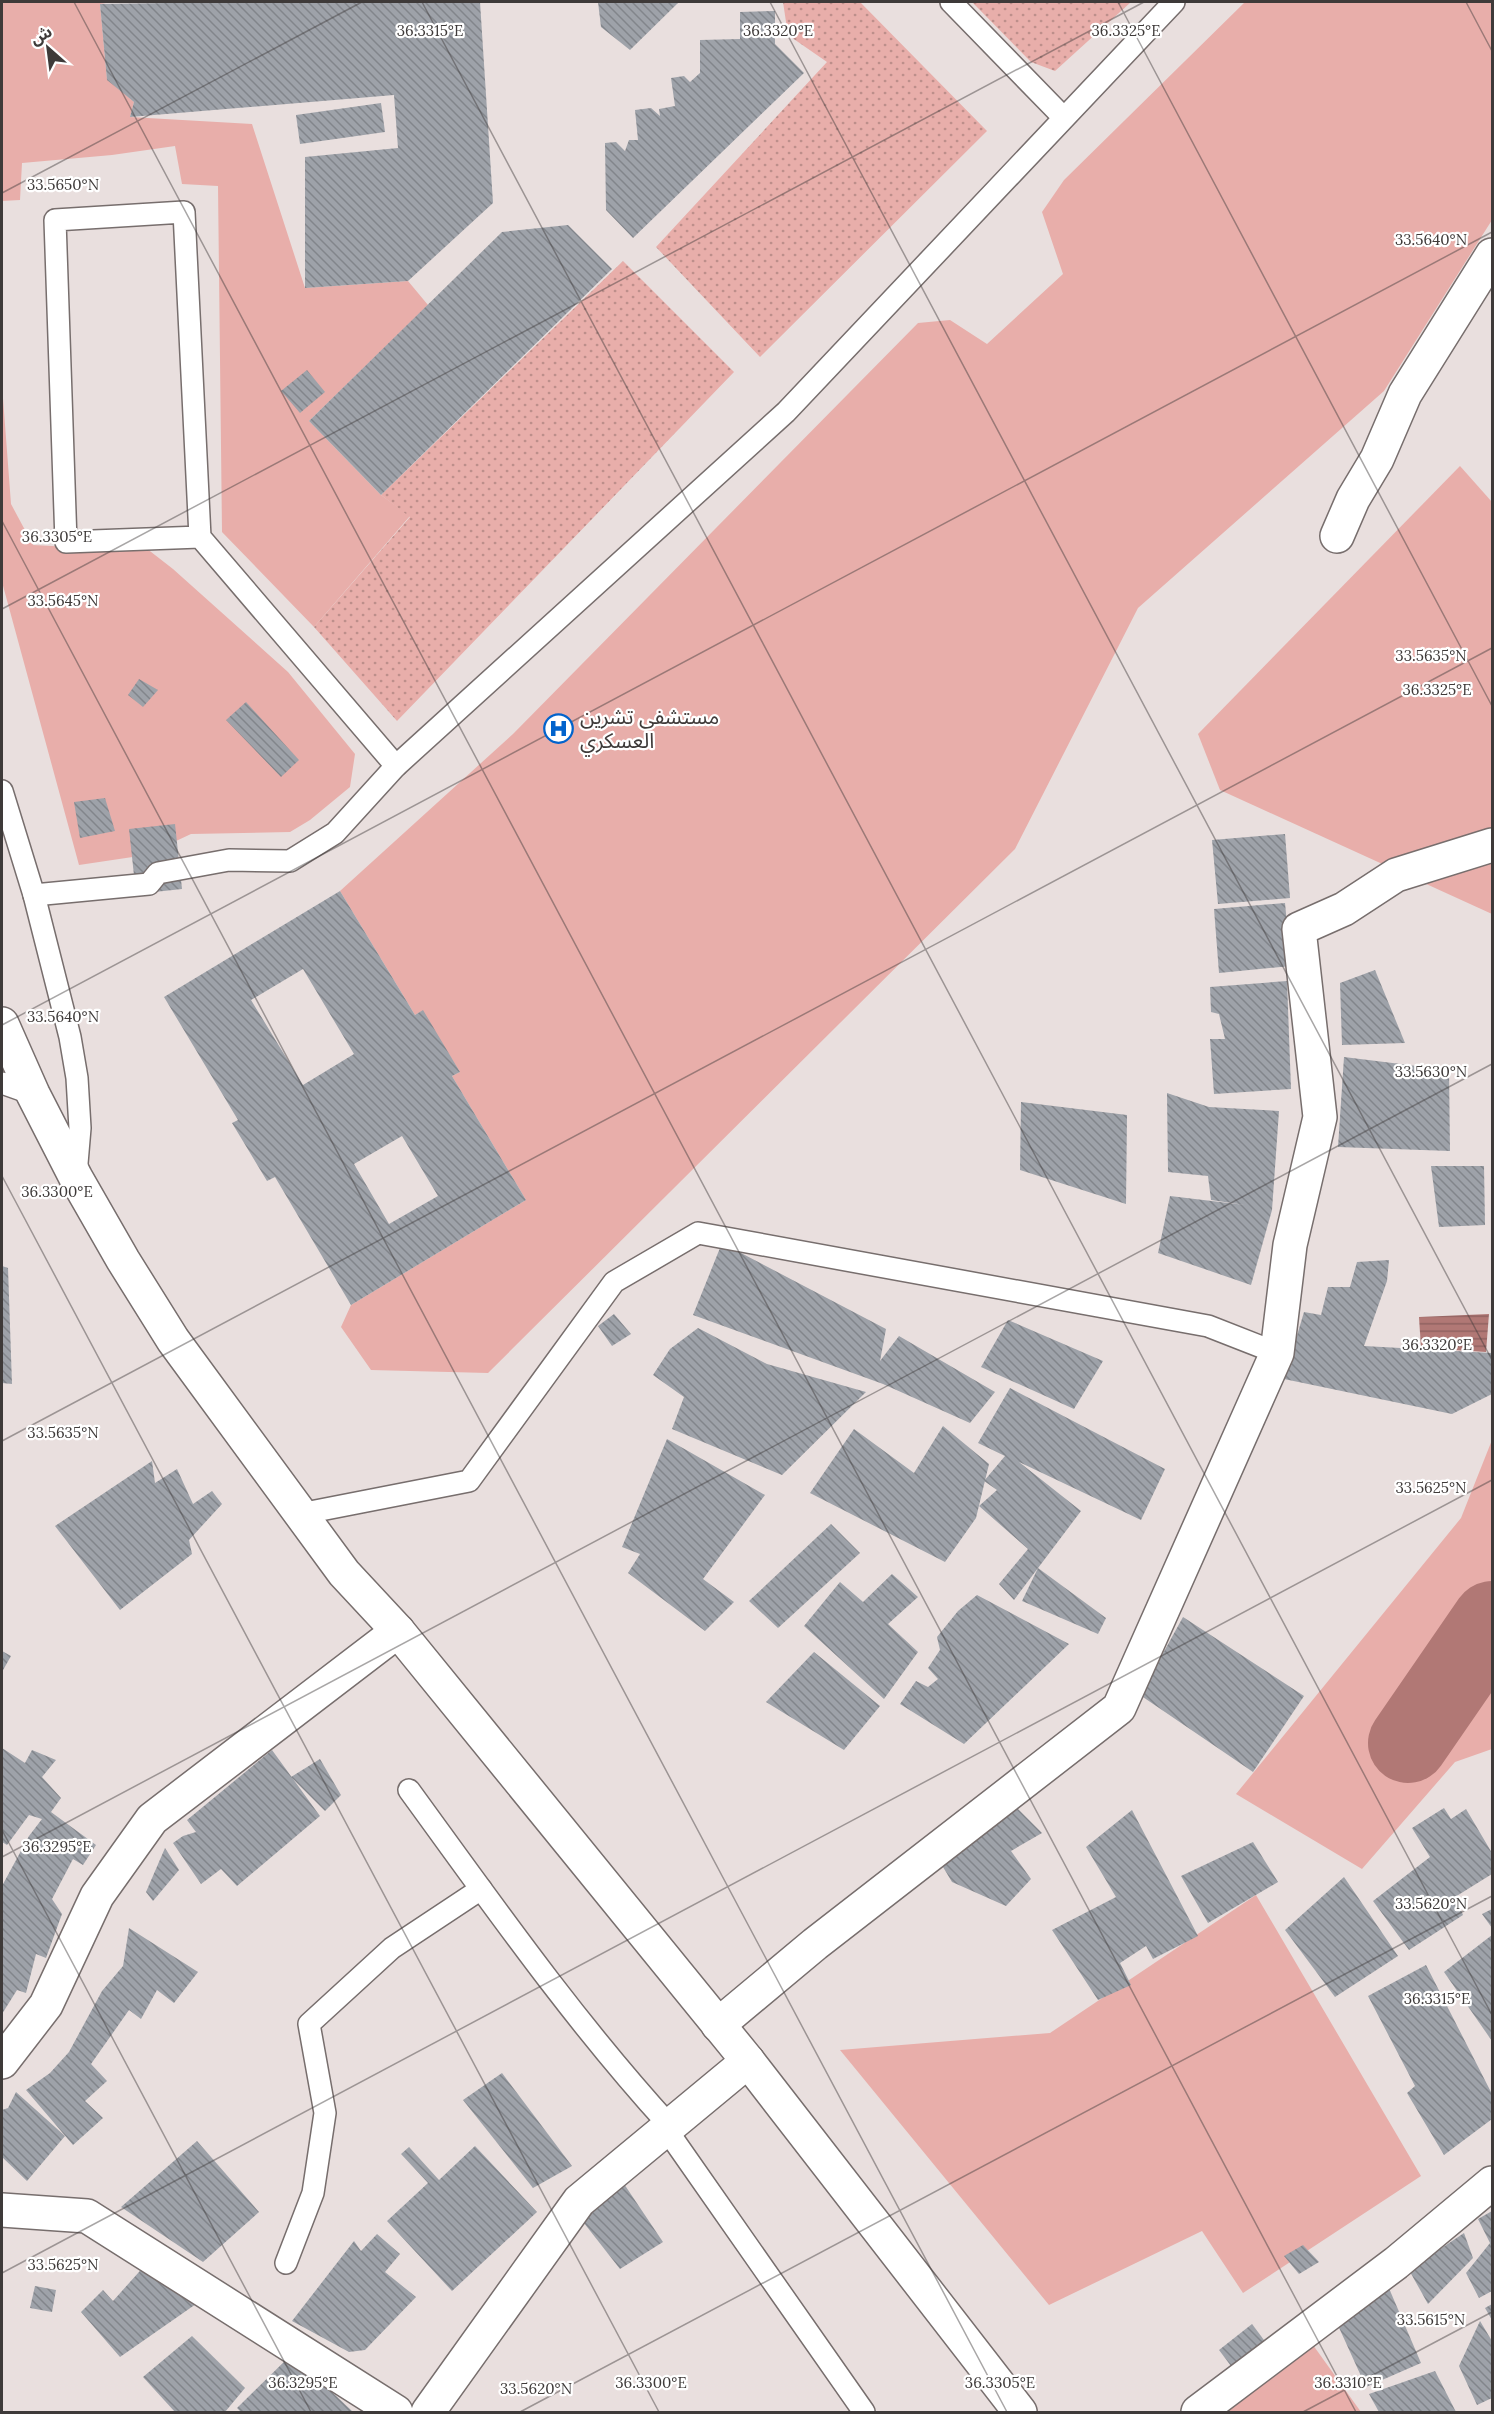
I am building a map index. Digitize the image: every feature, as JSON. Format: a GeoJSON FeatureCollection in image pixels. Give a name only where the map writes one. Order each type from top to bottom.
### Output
{"type":"FeatureCollection","features":[{"type":"Feature","properties":{"kind":"street"},"geometry":{"type":"LineString","coordinates":[[1337,536],[1353,499],[1377,459],[1405,394],[1492,255]]}},
{"type":"Feature","properties":{"kind":"street"},"geometry":{"type":"LineString","coordinates":[[718,2025],[815,1944],[1119,1708],[1277,1353],[1290,1245],[1320,1117],[1299,929],[1344,909],[1396,875],[1492,845]]}},
{"type":"Feature","properties":{"kind":"street"},"geometry":{"type":"LineString","coordinates":[[2,1024],[33,1094],[76,1178],[123,1260],[173,1340],[300,1514],[344,1573],[398,1631],[747,2061],[1020,2412]]}},
{"type":"Feature","properties":{"kind":"street"},"geometry":{"type":"LineString","coordinates":[[2,2062],[46,2005],[97,1896],[152,1819],[398,1631]]}},
{"type":"Feature","properties":{"kind":"street"},"geometry":{"type":"LineString","coordinates":[[428,2412],[579,2201],[747,2061]]}},
{"type":"Feature","properties":{"kind":"street"},"geometry":{"type":"LineString","coordinates":[[1198,2412],[1387,2270],[1492,2183]]}},
{"type":"Feature","properties":{"kind":"street"},"geometry":{"type":"LineString","coordinates":[[2,2210],[87,2216],[396,2412]]}},
{"type":"Feature","properties":{"kind":"lane"},"geometry":{"type":"LineString","coordinates":[[951,2],[1063,117]]}},
{"type":"Feature","properties":{"kind":"lane"},"geometry":{"type":"LineString","coordinates":[[34,896],[149,884],[158,873],[228,860],[290,861],[335,833],[396,766],[786,412],[1174,2]]}},
{"type":"Feature","properties":{"kind":"lane"},"geometry":{"type":"LineString","coordinates":[[200,537],[66,542],[55,220],[184,212],[200,537],[396,766]]}},
{"type":"Feature","properties":{"kind":"lane"},"geometry":{"type":"LineString","coordinates":[[2,791],[34,896],[70,1037],[77,1078],[80,1128],[76,1178]]}},
{"type":"Feature","properties":{"kind":"lane"},"geometry":{"type":"LineString","coordinates":[[2,1083],[33,1094]]}},
{"type":"Feature","properties":{"kind":"lane"},"geometry":{"type":"LineString","coordinates":[[300,1514],[469,1481],[614,1282],[698,1233],[1208,1326],[1277,1353]]}},
{"type":"Feature","properties":{"kind":"lane"},"geometry":{"type":"LineString","coordinates":[[409,1790],[481,1889],[623,2075],[668,2127],[864,2412]]}},
{"type":"Feature","properties":{"kind":"lane"},"geometry":{"type":"LineString","coordinates":[[286,2262],[313,2193],[325,2113],[309,2024],[392,1948],[481,1889]]}},
{"type":"Feature","properties":{"kind":"shaded area"},"geometry":{"type":"Polygon","coordinates":[[[2,2],[112,2],[100,4],[107,79],[134,102],[130,117],[252,124],[305,288],[408,281],[428,305],[309,421],[381,495],[410,516],[314,627],[222,532],[218,186],[182,184],[175,146],[112,155],[22,163],[20,200],[2,201],[2,2]]]}},
{"type":"Feature","properties":{"kind":"shaded area"},"geometry":{"type":"Polygon","coordinates":[[[783,2],[860,2],[987,131],[760,357],[656,247],[827,62],[788,35],[783,2]]]}},
{"type":"Feature","properties":{"kind":"shaded area"},"geometry":{"type":"Polygon","coordinates":[[[972,2],[1131,2],[1055,71],[1031,62],[972,2]]]}},
{"type":"Feature","properties":{"kind":"shaded area"},"geometry":{"type":"Polygon","coordinates":[[[1245,2],[1492,2],[1492,220],[1384,391],[1138,608],[1015,849],[488,1373],[371,1370],[341,1327],[351,1305],[526,1200],[452,1076],[460,1072],[422,1011],[415,1015],[340,891],[513,734],[918,323],[950,320],[987,344],[1063,274],[1042,212],[1064,180],[1245,2]]]}},
{"type":"Feature","properties":{"kind":"shaded area"},"geometry":{"type":"Polygon","coordinates":[[[623,261],[734,372],[397,721],[314,627],[410,517],[381,495],[623,261]]]}},
{"type":"Feature","properties":{"kind":"shaded area"},"geometry":{"type":"Polygon","coordinates":[[[2,385],[11,504],[33,545],[109,549],[146,548],[173,569],[288,672],[355,754],[350,787],[310,820],[290,832],[191,834],[146,855],[79,865],[2,582],[2,385]]]}},
{"type":"Feature","properties":{"kind":"shaded area"},"geometry":{"type":"Polygon","coordinates":[[[1460,466],[1492,502],[1492,914],[1220,790],[1198,734],[1460,466]]]}},
{"type":"Feature","properties":{"kind":"shaded area"},"geometry":{"type":"Polygon","coordinates":[[[1489,1314],[1486,1352],[1421,1348],[1419,1317],[1489,1314]]]}},
{"type":"Feature","properties":{"kind":"shaded area"},"geometry":{"type":"Polygon","coordinates":[[[1492,1440],[1492,1749],[1455,1762],[1362,1869],[1236,1794],[1461,1518],[1492,1440]]]}},
{"type":"Feature","properties":{"kind":"shaded area"},"geometry":{"type":"Polygon","coordinates":[[[1256,1895],[1421,2176],[1243,2293],[1202,2231],[1049,2305],[840,2050],[1050,2033],[1256,1895]]]}},
{"type":"Feature","properties":{"kind":"shaded area"},"geometry":{"type":"Polygon","coordinates":[[[1313,2345],[1361,2412],[1222,2412],[1313,2345]]]}},
{"type":"Feature","properties":{"kind":"building"},"geometry":{"type":"Polygon","coordinates":[[[480,2],[493,203],[408,281],[305,288],[305,157],[398,148],[394,95],[130,117],[134,102],[107,80],[100,4],[480,2]]]}},
{"type":"Feature","properties":{"kind":"building"},"geometry":{"type":"Polygon","coordinates":[[[598,2],[679,2],[630,50],[601,27],[598,2]]]}},
{"type":"Feature","properties":{"kind":"building"},"geometry":{"type":"Polygon","coordinates":[[[775,11],[775,44],[804,73],[633,238],[606,210],[605,143],[616,142],[625,151],[629,140],[638,140],[635,110],[651,108],[660,116],[659,109],[675,106],[671,78],[684,76],[690,82],[700,73],[700,40],[740,39],[740,12],[775,11]]]}},
{"type":"Feature","properties":{"kind":"building"},"geometry":{"type":"Polygon","coordinates":[[[381,103],[385,132],[300,144],[296,115],[381,103]]]}},
{"type":"Feature","properties":{"kind":"building"},"geometry":{"type":"Polygon","coordinates":[[[568,225],[612,269],[381,495],[309,421],[502,232],[568,225]]]}},
{"type":"Feature","properties":{"kind":"building"},"geometry":{"type":"Polygon","coordinates":[[[307,370],[325,392],[300,413],[281,391],[307,370]]]}},
{"type":"Feature","properties":{"kind":"building"},"geometry":{"type":"Polygon","coordinates":[[[139,679],[158,690],[143,707],[128,695],[139,679]]]}},
{"type":"Feature","properties":{"kind":"building"},"geometry":{"type":"Polygon","coordinates":[[[246,702],[299,760],[281,777],[226,720],[246,702]]]}},
{"type":"Feature","properties":{"kind":"building"},"geometry":{"type":"Polygon","coordinates":[[[105,798],[115,831],[80,838],[74,802],[105,798]]]}},
{"type":"Feature","properties":{"kind":"building"},"geometry":{"type":"Polygon","coordinates":[[[175,824],[182,889],[136,894],[129,829],[175,824]]]}},
{"type":"Feature","properties":{"kind":"building"},"geometry":{"type":"Polygon","coordinates":[[[1285,834],[1290,898],[1218,904],[1212,840],[1285,834]]]}},
{"type":"Feature","properties":{"kind":"building"},"geometry":{"type":"Polygon","coordinates":[[[340,891],[415,1015],[423,1010],[460,1072],[452,1076],[526,1200],[351,1305],[275,1177],[267,1181],[232,1123],[238,1120],[164,997],[340,891]],[[303,969],[251,1000],[303,1085],[354,1054],[303,969]],[[402,1136],[354,1164],[389,1224],[438,1196],[402,1136]]]}},
{"type":"Feature","properties":{"kind":"building"},"geometry":{"type":"Polygon","coordinates":[[[1285,903],[1291,966],[1219,973],[1214,909],[1285,903]]]}},
{"type":"Feature","properties":{"kind":"building"},"geometry":{"type":"Polygon","coordinates":[[[1375,970],[1405,1043],[1342,1045],[1340,983],[1375,970]]]}},
{"type":"Feature","properties":{"kind":"building"},"geometry":{"type":"Polygon","coordinates":[[[1287,981],[1291,1089],[1214,1094],[1210,1039],[1225,1039],[1219,1014],[1211,1012],[1210,987],[1287,981]]]}},
{"type":"Feature","properties":{"kind":"building"},"geometry":{"type":"Polygon","coordinates":[[[1344,1057],[1449,1070],[1450,1151],[1338,1147],[1344,1057]]]}},
{"type":"Feature","properties":{"kind":"building"},"geometry":{"type":"Polygon","coordinates":[[[1167,1093],[1209,1107],[1279,1111],[1272,1210],[1251,1285],[1158,1253],[1170,1196],[1245,1205],[1211,1200],[1208,1176],[1168,1172],[1167,1093]]]}},
{"type":"Feature","properties":{"kind":"building"},"geometry":{"type":"Polygon","coordinates":[[[1021,1102],[1127,1115],[1126,1204],[1020,1170],[1021,1102]]]}},
{"type":"Feature","properties":{"kind":"building"},"geometry":{"type":"Polygon","coordinates":[[[1431,1166],[1484,1166],[1485,1225],[1439,1227],[1431,1166]]]}},
{"type":"Feature","properties":{"kind":"building"},"geometry":{"type":"Polygon","coordinates":[[[722,1243],[886,1329],[880,1361],[899,1336],[995,1392],[970,1423],[883,1384],[693,1315],[722,1243]]]}},
{"type":"Feature","properties":{"kind":"building"},"geometry":{"type":"Polygon","coordinates":[[[1389,1260],[1387,1281],[1364,1346],[1492,1353],[1492,1394],[1452,1414],[1284,1379],[1304,1312],[1321,1315],[1328,1287],[1350,1287],[1357,1262],[1389,1260]]]}},
{"type":"Feature","properties":{"kind":"building"},"geometry":{"type":"Polygon","coordinates":[[[2,1266],[8,1268],[12,1384],[2,1383],[2,1266]]]}},
{"type":"Feature","properties":{"kind":"building"},"geometry":{"type":"Polygon","coordinates":[[[614,1314],[631,1334],[612,1346],[598,1326],[614,1314]]]}},
{"type":"Feature","properties":{"kind":"building"},"geometry":{"type":"Polygon","coordinates":[[[1008,1320],[1103,1361],[1074,1409],[981,1367],[1008,1320]]]}},
{"type":"Feature","properties":{"kind":"building"},"geometry":{"type":"Polygon","coordinates":[[[698,1328],[767,1364],[866,1392],[782,1475],[672,1429],[684,1397],[653,1375],[670,1349],[698,1328]]]}},
{"type":"Feature","properties":{"kind":"building"},"geometry":{"type":"Polygon","coordinates":[[[1010,1388],[1165,1469],[1141,1520],[1019,1462],[1081,1511],[1014,1600],[999,1584],[1028,1549],[979,1506],[997,1490],[984,1481],[1005,1456],[978,1443],[1010,1388]]]}},
{"type":"Feature","properties":{"kind":"building"},"geometry":{"type":"Polygon","coordinates":[[[943,1426],[989,1464],[976,1518],[945,1562],[810,1493],[854,1429],[914,1473],[943,1426]]]}},
{"type":"Feature","properties":{"kind":"building"},"geometry":{"type":"Polygon","coordinates":[[[667,1439],[765,1495],[703,1579],[734,1602],[705,1631],[628,1573],[640,1554],[622,1547],[667,1439]]]}},
{"type":"Feature","properties":{"kind":"building"},"geometry":{"type":"Polygon","coordinates":[[[152,1461],[155,1483],[177,1469],[193,1504],[212,1491],[222,1504],[189,1540],[192,1554],[120,1610],[55,1526],[152,1461]]]}},
{"type":"Feature","properties":{"kind":"building"},"geometry":{"type":"Polygon","coordinates":[[[831,1524],[860,1553],[778,1628],[749,1601],[831,1524]]]}},
{"type":"Feature","properties":{"kind":"building"},"geometry":{"type":"Polygon","coordinates":[[[1038,1568],[1106,1618],[1098,1634],[1022,1601],[1038,1568]]]}},
{"type":"Feature","properties":{"kind":"building"},"geometry":{"type":"Polygon","coordinates":[[[892,1574],[918,1597],[888,1624],[918,1652],[884,1699],[804,1626],[840,1582],[863,1602],[892,1574]]]}},
{"type":"Feature","properties":{"kind":"building"},"geometry":{"type":"Polygon","coordinates":[[[977,1595],[1069,1644],[964,1744],[900,1704],[916,1681],[928,1687],[938,1679],[928,1668],[940,1650],[937,1637],[958,1611],[977,1595]]]}},
{"type":"Feature","properties":{"kind":"building"},"geometry":{"type":"Polygon","coordinates":[[[1183,1617],[1304,1696],[1253,1772],[1140,1695],[1183,1617]]]}},
{"type":"Feature","properties":{"kind":"building"},"geometry":{"type":"Polygon","coordinates":[[[2,1651],[11,1656],[2,1672],[2,1651]]]}},
{"type":"Feature","properties":{"kind":"building"},"geometry":{"type":"Polygon","coordinates":[[[814,1652],[880,1706],[844,1750],[766,1702],[814,1652]]]}},
{"type":"Feature","properties":{"kind":"building"},"geometry":{"type":"Polygon","coordinates":[[[2,1748],[25,1763],[32,1750],[56,1760],[42,1777],[61,1798],[51,1812],[96,1845],[83,1865],[73,1859],[52,1899],[62,1914],[46,1958],[36,1954],[26,1993],[17,1990],[2,2014],[2,1886],[29,1836],[42,1819],[29,1815],[7,1845],[2,1842],[2,1748]]]}},
{"type":"Feature","properties":{"kind":"building"},"geometry":{"type":"Polygon","coordinates":[[[272,1750],[320,1816],[237,1886],[221,1869],[201,1884],[173,1843],[183,1836],[196,1832],[187,1820],[272,1750]]]}},
{"type":"Feature","properties":{"kind":"building"},"geometry":{"type":"Polygon","coordinates":[[[320,1759],[341,1795],[325,1811],[291,1777],[320,1759]]]}},
{"type":"Feature","properties":{"kind":"building"},"geometry":{"type":"Polygon","coordinates":[[[1015,1806],[1042,1833],[1011,1851],[1031,1879],[1006,1906],[952,1882],[940,1862],[1015,1806]]]}},
{"type":"Feature","properties":{"kind":"building"},"geometry":{"type":"Polygon","coordinates":[[[1444,1808],[1451,1819],[1466,1809],[1492,1853],[1492,1874],[1455,1897],[1463,1915],[1409,1950],[1373,1901],[1430,1857],[1412,1828],[1444,1808]]]}},
{"type":"Feature","properties":{"kind":"building"},"geometry":{"type":"Polygon","coordinates":[[[1132,1810],[1198,1936],[1153,1959],[1146,1946],[1120,1963],[1131,1985],[1098,2000],[1052,1930],[1116,1897],[1086,1847],[1132,1810]]]}},
{"type":"Feature","properties":{"kind":"building"},"geometry":{"type":"Polygon","coordinates":[[[1253,1842],[1278,1882],[1208,1923],[1181,1876],[1253,1842]]]}},
{"type":"Feature","properties":{"kind":"building"},"geometry":{"type":"Polygon","coordinates":[[[165,1848],[179,1870],[153,1901],[146,1892],[165,1848]]]}},
{"type":"Feature","properties":{"kind":"building"},"geometry":{"type":"Polygon","coordinates":[[[1344,1877],[1398,1956],[1335,1997],[1285,1930],[1344,1877]]]}},
{"type":"Feature","properties":{"kind":"building"},"geometry":{"type":"Polygon","coordinates":[[[1492,1909],[1492,1928],[1482,1914],[1492,1909]]]}},
{"type":"Feature","properties":{"kind":"building"},"geometry":{"type":"Polygon","coordinates":[[[129,1928],[198,1972],[174,2003],[157,1990],[141,2019],[129,2010],[91,2064],[107,2081],[85,2101],[103,2118],[73,2145],[26,2090],[50,2073],[69,2052],[102,1991],[123,1966],[129,1928]]]}},
{"type":"Feature","properties":{"kind":"building"},"geometry":{"type":"Polygon","coordinates":[[[1492,1935],[1492,2041],[1444,1972],[1492,1935]]]}},
{"type":"Feature","properties":{"kind":"building"},"geometry":{"type":"Polygon","coordinates":[[[1426,1965],[1492,2094],[1492,2119],[1444,2155],[1407,2093],[1415,2086],[1368,1996],[1426,1965]]]}},
{"type":"Feature","properties":{"kind":"building"},"geometry":{"type":"Polygon","coordinates":[[[502,2073],[572,2166],[533,2188],[463,2100],[502,2073]]]}},
{"type":"Feature","properties":{"kind":"building"},"geometry":{"type":"Polygon","coordinates":[[[16,2092],[65,2136],[27,2181],[2,2157],[2,2110],[8,2108],[16,2092]]]}},
{"type":"Feature","properties":{"kind":"building"},"geometry":{"type":"Polygon","coordinates":[[[197,2141],[259,2212],[203,2262],[121,2207],[197,2141]]]}},
{"type":"Feature","properties":{"kind":"building"},"geometry":{"type":"Polygon","coordinates":[[[475,2146],[537,2212],[452,2291],[387,2221],[428,2183],[401,2154],[409,2147],[439,2180],[475,2146]]]}},
{"type":"Feature","properties":{"kind":"building"},"geometry":{"type":"Polygon","coordinates":[[[620,2178],[663,2242],[620,2269],[573,2209],[620,2178]]]}},
{"type":"Feature","properties":{"kind":"building"},"geometry":{"type":"Polygon","coordinates":[[[1492,2211],[1492,2291],[1479,2298],[1466,2273],[1490,2243],[1478,2219],[1492,2211]]]}},
{"type":"Feature","properties":{"kind":"building"},"geometry":{"type":"Polygon","coordinates":[[[1464,2233],[1473,2258],[1428,2304],[1409,2270],[1464,2233]]]}},
{"type":"Feature","properties":{"kind":"building"},"geometry":{"type":"Polygon","coordinates":[[[377,2234],[400,2254],[385,2272],[416,2297],[365,2350],[349,2352],[292,2321],[354,2241],[361,2251],[377,2234]]]}},
{"type":"Feature","properties":{"kind":"building"},"geometry":{"type":"Polygon","coordinates":[[[1303,2245],[1319,2262],[1299,2274],[1284,2256],[1303,2245]]]}},
{"type":"Feature","properties":{"kind":"building"},"geometry":{"type":"Polygon","coordinates":[[[147,2263],[196,2304],[120,2357],[81,2312],[103,2290],[113,2301],[147,2263]]]}},
{"type":"Feature","properties":{"kind":"building"},"geometry":{"type":"Polygon","coordinates":[[[35,2286],[56,2290],[52,2312],[30,2308],[35,2286]]]}},
{"type":"Feature","properties":{"kind":"building"},"geometry":{"type":"Polygon","coordinates":[[[1388,2286],[1421,2363],[1366,2387],[1336,2321],[1388,2286]]]}},
{"type":"Feature","properties":{"kind":"building"},"geometry":{"type":"Polygon","coordinates":[[[1492,2304],[1492,2320],[1485,2308],[1492,2304]]]}},
{"type":"Feature","properties":{"kind":"building"},"geometry":{"type":"Polygon","coordinates":[[[1480,2321],[1492,2341],[1492,2398],[1477,2405],[1459,2366],[1480,2321]]]}},
{"type":"Feature","properties":{"kind":"building"},"geometry":{"type":"Polygon","coordinates":[[[1252,2324],[1273,2352],[1240,2378],[1219,2350],[1252,2324]]]}},
{"type":"Feature","properties":{"kind":"building"},"geometry":{"type":"Polygon","coordinates":[[[192,2336],[245,2388],[225,2412],[175,2412],[143,2377],[192,2336]]]}},
{"type":"Feature","properties":{"kind":"building"},"geometry":{"type":"Polygon","coordinates":[[[292,2354],[353,2412],[241,2412],[237,2408],[292,2354]]]}},
{"type":"Feature","properties":{"kind":"building"},"geometry":{"type":"Polygon","coordinates":[[[1435,2371],[1456,2412],[1379,2412],[1369,2394],[1435,2371]]]}},
{"type":"Feature","properties":{"kind":"waterway"},"geometry":{"type":"LineString","coordinates":[[1408,1743],[1492,1621]]}},
{"type":"Feature","properties":{"kind":"place","name":"مستشفى تشرين العسكري"},"geometry":{"type":"Point","coordinates":[559,728]}}]}
